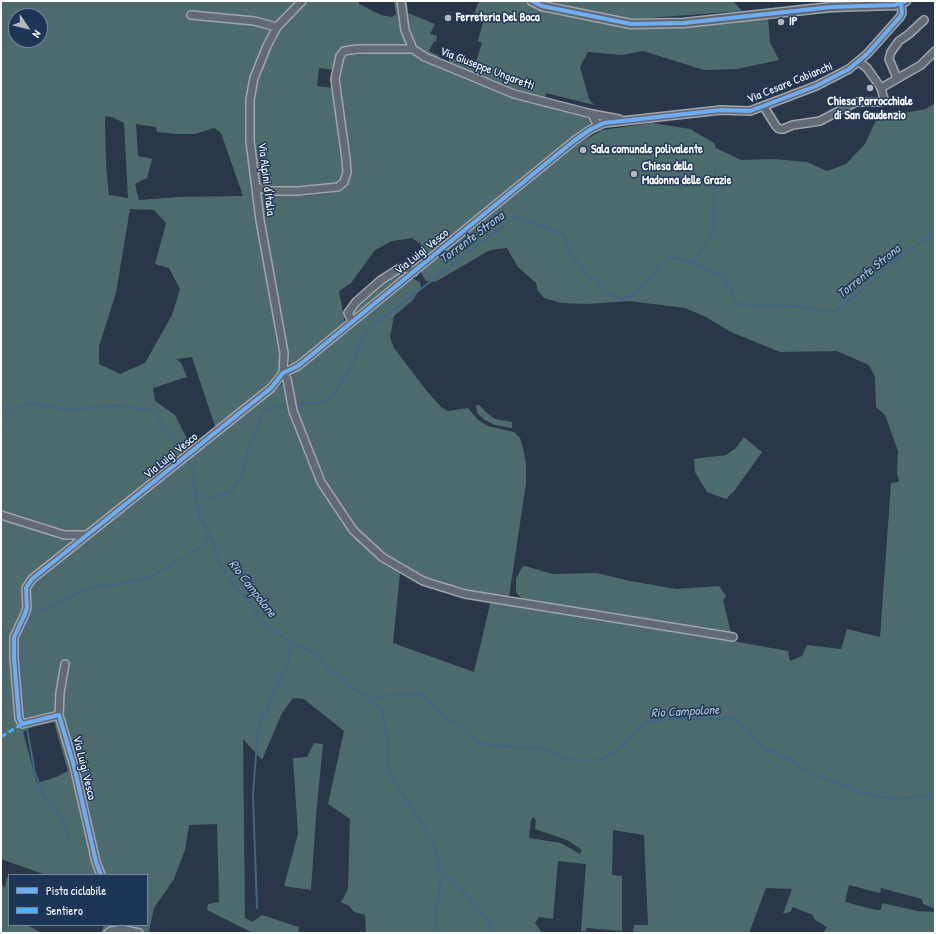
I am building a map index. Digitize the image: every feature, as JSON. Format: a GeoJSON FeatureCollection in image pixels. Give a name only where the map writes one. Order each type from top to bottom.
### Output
{"type":"FeatureCollection","features":[{"type":"Feature","properties":{"kind":"main road"},"geometry":{"type":"LineString","coordinates":[[532,1],[542,6],[630,24],[684,23],[838,4],[878,5],[904,2]]}},
{"type":"Feature","properties":{"kind":"street","name":"Via Alpini d'Italia"},"geometry":{"type":"LineString","coordinates":[[283,374],[284,354],[256,187],[250,141],[250,100],[254,78],[267,46],[277,27],[302,1]]}},
{"type":"Feature","properties":{"kind":"street"},"geometry":{"type":"LineString","coordinates":[[256,187],[271,191],[298,191],[338,187],[344,182],[347,172],[346,159],[335,79],[340,56],[344,51],[358,49],[413,49],[405,30],[401,1]]}},
{"type":"Feature","properties":{"kind":"street","name":"Via Cesare Cobianchi"},"geometry":{"type":"LineString","coordinates":[[598,126],[721,110],[750,111],[764,107],[832,79],[859,62],[890,30],[902,13],[904,2]]}},
{"type":"Feature","properties":{"kind":"street"},"geometry":{"type":"LineString","coordinates":[[191,14],[254,21],[277,27]]}},
{"type":"Feature","properties":{"kind":"street"},"geometry":{"type":"LineString","coordinates":[[898,78],[889,59],[891,52],[899,41],[924,20]]}},
{"type":"Feature","properties":{"kind":"street"},"geometry":{"type":"LineString","coordinates":[[890,30],[899,41]]}},
{"type":"Feature","properties":{"kind":"street","name":"Via Giuseppe Ungaretti"},"geometry":{"type":"LineString","coordinates":[[413,49],[425,57],[514,94],[592,114]]}},
{"type":"Feature","properties":{"kind":"street"},"geometry":{"type":"LineString","coordinates":[[881,88],[921,65],[935,51]]}},
{"type":"Feature","properties":{"kind":"street"},"geometry":{"type":"LineString","coordinates":[[764,107],[776,126],[779,129],[783,129],[793,125],[820,121],[856,102],[881,102],[884,99],[881,88],[867,68],[859,62]]}},
{"type":"Feature","properties":{"kind":"street"},"geometry":{"type":"LineString","coordinates":[[592,114],[598,126]]}},
{"type":"Feature","properties":{"kind":"street","name":"Via Cesare Cobianchi"},"geometry":{"type":"LineString","coordinates":[[592,114],[631,121]]}},
{"type":"Feature","properties":{"kind":"street","name":"Via Luigi Vesco"},"geometry":{"type":"LineString","coordinates":[[101,874],[96,862],[72,759],[59,715],[26,723],[19,718],[14,658],[14,637],[22,622],[26,608],[26,588],[32,579],[72,549],[85,535],[97,529],[271,388],[283,374],[298,366],[575,140],[598,126]]}},
{"type":"Feature","properties":{"kind":"street"},"geometry":{"type":"LineString","coordinates":[[352,321],[348,313],[356,302],[381,280],[400,268],[408,268],[414,272]]}},
{"type":"Feature","properties":{"kind":"street"},"geometry":{"type":"LineString","coordinates":[[283,374],[287,379],[293,412],[321,482],[353,530],[382,557],[423,581],[465,594],[733,637]]}},
{"type":"Feature","properties":{"kind":"street"},"geometry":{"type":"LineString","coordinates":[[1,516],[64,535],[85,535]]}},
{"type":"Feature","properties":{"kind":"street"},"geometry":{"type":"LineString","coordinates":[[59,715],[65,664]]}},
{"type":"Feature","properties":{"kind":"street"},"geometry":{"type":"LineString","coordinates":[[108,933],[121,928],[139,933]]}},
{"type":"Feature","properties":{"kind":"green space"},"geometry":{"type":"Polygon","coordinates":[[[1,1],[296,1],[277,23],[263,20],[234,22],[275,27],[251,80],[246,115],[253,192],[282,368],[270,383],[216,429],[192,357],[176,359],[181,363],[187,377],[153,388],[155,401],[175,415],[191,447],[101,523],[83,532],[68,533],[1,512],[1,1]],[[105,116],[106,164],[109,195],[128,198],[124,123],[112,117],[105,116]],[[136,124],[138,156],[152,159],[147,178],[135,184],[139,200],[178,197],[243,196],[221,133],[214,128],[195,134],[176,134],[157,132],[156,127],[136,124]],[[130,209],[116,293],[99,346],[99,364],[120,374],[145,363],[172,315],[180,289],[169,268],[155,264],[166,223],[154,210],[130,209]]]}},
{"type":"Feature","properties":{"kind":"green space"},"geometry":{"type":"Polygon","coordinates":[[[306,1],[359,1],[359,4],[381,15],[392,17],[396,14],[394,1],[398,1],[410,47],[340,51],[334,70],[319,68],[317,86],[333,88],[344,172],[341,180],[336,183],[295,189],[268,187],[258,184],[253,136],[252,107],[256,76],[279,30],[306,1]]]}},
{"type":"Feature","properties":{"kind":"green space"},"geometry":{"type":"Polygon","coordinates":[[[404,1],[407,1],[408,13],[435,24],[430,34],[437,36],[436,42],[434,41],[429,51],[439,56],[438,58],[425,53],[408,32],[404,1]]]}},
{"type":"Feature","properties":{"kind":"green space"},"geometry":{"type":"Polygon","coordinates":[[[479,1],[526,1],[541,8],[629,26],[768,17],[770,42],[779,60],[737,69],[704,70],[643,51],[622,55],[588,52],[580,67],[589,99],[594,105],[546,93],[544,100],[514,90],[449,64],[449,57],[474,68],[482,43],[478,41],[484,19],[473,17],[479,1]]]}},
{"type":"Feature","properties":{"kind":"green space"},"geometry":{"type":"Polygon","coordinates":[[[549,1],[733,1],[742,11],[634,19],[604,15],[549,1]]]}},
{"type":"Feature","properties":{"kind":"green space"},"geometry":{"type":"Polygon","coordinates":[[[415,53],[541,104],[591,119],[591,122],[416,267],[413,263],[421,251],[421,244],[412,238],[392,241],[375,250],[351,283],[339,291],[345,324],[295,364],[291,364],[288,361],[280,321],[259,192],[270,195],[304,196],[331,193],[343,189],[349,180],[351,161],[340,87],[339,73],[342,58],[346,55],[415,53]]]}},
{"type":"Feature","properties":{"kind":"green space"},"geometry":{"type":"Polygon","coordinates":[[[935,103],[935,909],[923,904],[922,899],[881,888],[880,893],[849,885],[845,902],[876,910],[881,910],[882,903],[917,911],[935,912],[935,933],[823,933],[827,927],[814,919],[813,915],[793,907],[790,912],[783,914],[792,889],[766,888],[749,933],[633,933],[634,925],[648,925],[644,835],[613,830],[612,875],[622,876],[622,931],[587,928],[585,932],[581,931],[586,864],[558,861],[553,919],[539,917],[535,923],[542,933],[366,933],[365,915],[354,912],[349,906],[341,902],[348,889],[350,819],[328,804],[344,731],[304,699],[293,698],[282,713],[262,760],[243,739],[245,918],[252,922],[262,915],[299,927],[298,933],[253,933],[207,910],[208,904],[219,902],[217,824],[189,825],[185,850],[174,879],[154,908],[149,931],[153,933],[101,933],[104,926],[148,926],[148,874],[43,874],[1,859],[1,520],[53,536],[58,539],[76,541],[48,565],[32,574],[25,585],[24,610],[18,621],[17,649],[18,636],[28,617],[29,588],[33,584],[283,383],[289,410],[316,481],[355,538],[379,560],[400,573],[393,643],[474,672],[491,600],[638,624],[788,651],[790,661],[802,656],[807,645],[841,649],[847,629],[880,637],[891,483],[899,482],[897,473],[898,451],[885,415],[876,407],[875,377],[869,365],[837,351],[780,352],[731,332],[706,317],[685,308],[629,301],[587,304],[561,303],[544,298],[538,291],[536,283],[518,267],[507,248],[490,250],[435,282],[426,281],[420,271],[573,146],[603,130],[652,123],[690,129],[714,143],[716,148],[741,160],[773,159],[807,162],[827,171],[846,164],[865,144],[877,118],[926,109],[935,103]],[[54,722],[29,728],[23,732],[37,783],[56,777],[68,771],[54,722]],[[533,817],[531,820],[529,838],[561,843],[580,854],[582,850],[567,840],[535,829],[536,820],[533,817]]]}},
{"type":"Feature","properties":{"kind":"green space"},"geometry":{"type":"Polygon","coordinates":[[[404,273],[405,275],[354,318],[353,311],[358,303],[380,283],[394,275],[404,273]]]}},
{"type":"Feature","properties":{"kind":"green space"},"geometry":{"type":"Polygon","coordinates":[[[408,279],[414,279],[420,282],[421,287],[413,300],[394,316],[390,337],[394,348],[441,407],[448,411],[468,408],[478,420],[488,426],[514,432],[520,438],[526,464],[526,483],[509,597],[497,597],[423,579],[386,557],[355,529],[322,479],[295,410],[289,376],[408,279]]]}},
{"type":"Feature","properties":{"kind":"green space"},"geometry":{"type":"Polygon","coordinates":[[[476,405],[479,405],[495,419],[512,422],[512,428],[495,425],[485,420],[477,413],[476,405]]]}},
{"type":"Feature","properties":{"kind":"green space"},"geometry":{"type":"Polygon","coordinates":[[[744,437],[762,452],[735,490],[726,499],[707,492],[695,472],[694,459],[726,455],[736,448],[744,437]]]}},
{"type":"Feature","properties":{"kind":"green space"},"geometry":{"type":"Polygon","coordinates":[[[525,566],[553,574],[596,573],[676,589],[719,586],[726,596],[723,600],[731,633],[522,599],[516,592],[516,579],[522,567],[525,566]]]}},
{"type":"Feature","properties":{"kind":"green space"},"geometry":{"type":"Polygon","coordinates":[[[314,743],[323,744],[311,890],[284,886],[298,834],[293,758],[307,757],[314,743]]]}},
{"type":"Feature","properties":{"kind":"green space"},"geometry":{"type":"Polygon","coordinates":[[[7,877],[8,926],[29,926],[42,933],[1,933],[1,883],[5,888],[7,877]]]}},
{"type":"Feature","properties":{"kind":"waterway"},"geometry":{"type":"LineString","coordinates":[[693,263],[714,231],[715,168]]}},
{"type":"Feature","properties":{"kind":"waterway","name":"Torrente Strona"},"geometry":{"type":"LineString","coordinates":[[1,418],[28,403],[70,410],[115,405],[154,411],[193,469],[195,491],[202,496],[216,497],[233,491],[242,475],[247,453],[263,412],[284,404],[321,403],[333,396],[350,369],[366,331],[516,216],[564,235],[569,252],[590,278],[596,280],[605,292],[621,299],[631,296],[646,284],[661,264],[670,258],[683,259],[724,277],[737,304],[793,306],[834,312],[870,284],[900,256],[935,233]]}},
{"type":"Feature","properties":{"kind":"waterway","name":"Rio Campolone"},"geometry":{"type":"LineString","coordinates":[[195,491],[200,518],[212,539],[216,556],[228,577],[246,598],[262,621],[292,644],[315,653],[327,667],[346,684],[369,698],[400,694],[422,695],[440,713],[460,726],[478,743],[512,747],[539,748],[571,760],[599,760],[615,752],[644,723],[666,719],[733,718],[748,729],[764,748],[785,757],[809,772],[862,793],[895,799],[935,794]]}},
{"type":"Feature","properties":{"kind":"waterway"},"geometry":{"type":"LineString","coordinates":[[70,841],[61,817],[45,798],[35,773],[23,707],[20,644],[21,630],[33,614],[82,592],[100,585],[113,585],[150,577],[203,546],[210,535]]}},
{"type":"Feature","properties":{"kind":"waterway"},"geometry":{"type":"LineString","coordinates":[[257,908],[253,795],[258,728],[288,662],[292,644]]}},
{"type":"Feature","properties":{"kind":"waterway"},"geometry":{"type":"LineString","coordinates":[[369,698],[382,710],[388,747],[388,770],[435,845],[439,869],[459,887],[488,919],[494,933]]}},
{"type":"Feature","properties":{"kind":"waterway"},"geometry":{"type":"LineString","coordinates":[[440,933],[434,923],[442,871]]}},
{"type":"Feature","properties":{"kind":"marked path"},"geometry":{"type":"LineString","coordinates":[[1,737],[22,724]]}},
{"type":"Feature","properties":{"kind":"cycle path"},"geometry":{"type":"LineString","coordinates":[[532,1],[542,6],[631,24],[684,23],[831,7],[895,5],[906,1]]}},
{"type":"Feature","properties":{"kind":"cycle path"},"geometry":{"type":"LineString","coordinates":[[101,874],[96,862],[74,766],[59,715],[22,724],[19,718],[14,658],[14,637],[27,608],[26,588],[32,579],[271,388],[283,373],[298,366],[575,140],[591,129],[604,123],[721,110],[750,111],[816,86],[849,69],[867,54],[900,17],[902,13],[901,3]]}},
{"type":"Feature","properties":{"kind":"place","name":"Ferreteria Del Boca"},"geometry":{"type":"Point","coordinates":[448,18]}},
{"type":"Feature","properties":{"kind":"place","name":"IP"},"geometry":{"type":"Point","coordinates":[781,22]}},
{"type":"Feature","properties":{"kind":"place","name":"Chiesa Parrocchiale di San Gaudenzio"},"geometry":{"type":"Point","coordinates":[870,88]}},
{"type":"Feature","properties":{"kind":"place","name":"Sala comunale polivalente"},"geometry":{"type":"Point","coordinates":[583,150]}},
{"type":"Feature","properties":{"kind":"place","name":"Chiesa della Madonna delle Grazie"},"geometry":{"type":"Point","coordinates":[634,174]}}]}
